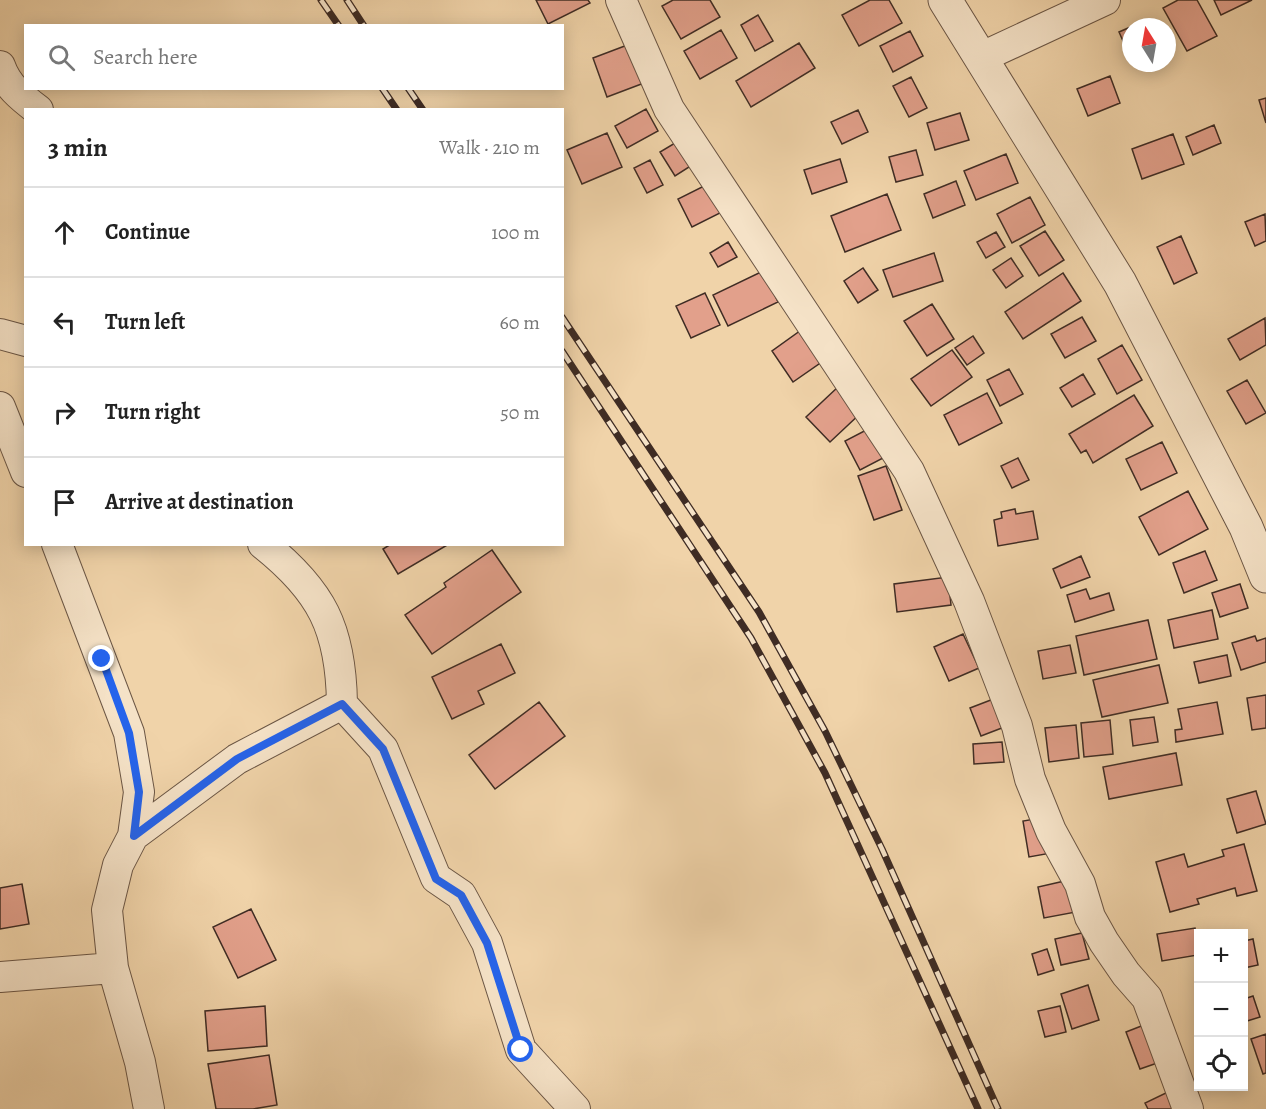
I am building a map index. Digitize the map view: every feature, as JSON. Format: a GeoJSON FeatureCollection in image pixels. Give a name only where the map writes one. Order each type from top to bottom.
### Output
{"type":"FeatureCollection","features":[{"type":"Feature","properties":{"kind":"street"},"geometry":{"type":"LineString","coordinates":[[621,0],[669,109],[909,471],[969,602],[1017,726],[1030,778],[1051,831],[1080,884],[1090,917],[1099,934],[1126,975],[1147,998],[1188,1109]]}},
{"type":"Feature","properties":{"kind":"street"},"geometry":{"type":"LineString","coordinates":[[945,0],[1120,282],[1246,527],[1266,576]]}},
{"type":"Feature","properties":{"kind":"street"},"geometry":{"type":"LineString","coordinates":[[982,57],[1105,0]]}},
{"type":"Feature","properties":{"kind":"street"},"geometry":{"type":"LineString","coordinates":[[0,66],[5,80],[35,108]]}},
{"type":"Feature","properties":{"kind":"street"},"geometry":{"type":"LineString","coordinates":[[0,334],[24,340]]}},
{"type":"Feature","properties":{"kind":"street"},"geometry":{"type":"LineString","coordinates":[[0,407],[24,467]]}},
{"type":"Feature","properties":{"kind":"street"},"geometry":{"type":"LineString","coordinates":[[58,546],[129,733],[139,792],[134,836],[118,865],[107,910],[114,968],[140,1062],[148,1109]]}},
{"type":"Feature","properties":{"kind":"street"},"geometry":{"type":"LineString","coordinates":[[265,546],[303,578],[320,605],[337,641],[342,667],[342,704],[383,749],[436,879],[461,895],[487,943],[521,1050],[575,1109]]}},
{"type":"Feature","properties":{"kind":"street"},"geometry":{"type":"LineString","coordinates":[[134,836],[237,759],[342,704]]}},
{"type":"Feature","properties":{"kind":"street"},"geometry":{"type":"LineString","coordinates":[[0,976],[114,968]]}},
{"type":"Feature","properties":{"kind":"building"},"geometry":{"type":"Polygon","coordinates":[[[536,0],[588,0],[590,3],[548,24],[536,0]]]}},
{"type":"Feature","properties":{"kind":"building"},"geometry":{"type":"Polygon","coordinates":[[[673,0],[710,0],[720,17],[681,39],[662,6],[673,0]]]}},
{"type":"Feature","properties":{"kind":"building"},"geometry":{"type":"Polygon","coordinates":[[[870,0],[889,0],[902,23],[859,46],[842,15],[870,0]]]}},
{"type":"Feature","properties":{"kind":"building"},"geometry":{"type":"Polygon","coordinates":[[[1178,0],[1197,0],[1217,36],[1187,51],[1176,31],[1176,18],[1169,18],[1163,8],[1178,0]]]}},
{"type":"Feature","properties":{"kind":"building"},"geometry":{"type":"Polygon","coordinates":[[[1214,0],[1252,0],[1221,15],[1214,0]]]}},
{"type":"Feature","properties":{"kind":"building"},"geometry":{"type":"Polygon","coordinates":[[[758,15],[773,41],[755,51],[741,25],[758,15]]]}},
{"type":"Feature","properties":{"kind":"building"},"geometry":{"type":"Polygon","coordinates":[[[721,30],[737,58],[700,79],[684,51],[721,30]]]}},
{"type":"Feature","properties":{"kind":"building"},"geometry":{"type":"Polygon","coordinates":[[[910,31],[923,56],[893,72],[880,46],[910,31]]]}},
{"type":"Feature","properties":{"kind":"building"},"geometry":{"type":"Polygon","coordinates":[[[799,43],[815,68],[751,107],[736,81],[799,43]]]}},
{"type":"Feature","properties":{"kind":"building"},"geometry":{"type":"Polygon","coordinates":[[[630,44],[644,83],[607,97],[593,58],[630,44]]]}},
{"type":"Feature","properties":{"kind":"building"},"geometry":{"type":"Polygon","coordinates":[[[1110,76],[1120,103],[1088,116],[1077,89],[1110,76]]]}},
{"type":"Feature","properties":{"kind":"building"},"geometry":{"type":"Polygon","coordinates":[[[911,77],[927,108],[909,117],[893,86],[911,77]]]}},
{"type":"Feature","properties":{"kind":"building"},"geometry":{"type":"Polygon","coordinates":[[[1266,98],[1266,123],[1259,100],[1266,98]]]}},
{"type":"Feature","properties":{"kind":"building"},"geometry":{"type":"Polygon","coordinates":[[[646,109],[658,131],[627,148],[615,126],[646,109]]]}},
{"type":"Feature","properties":{"kind":"building"},"geometry":{"type":"Polygon","coordinates":[[[858,110],[868,132],[842,144],[831,122],[858,110]]]}},
{"type":"Feature","properties":{"kind":"building"},"geometry":{"type":"Polygon","coordinates":[[[960,113],[969,140],[935,150],[927,123],[960,113]]]}},
{"type":"Feature","properties":{"kind":"building"},"geometry":{"type":"Polygon","coordinates":[[[1214,125],[1221,143],[1193,155],[1186,137],[1214,125]]]}},
{"type":"Feature","properties":{"kind":"building"},"geometry":{"type":"Polygon","coordinates":[[[607,133],[622,167],[582,184],[567,150],[607,133]]]}},
{"type":"Feature","properties":{"kind":"building"},"geometry":{"type":"Polygon","coordinates":[[[1173,134],[1184,164],[1142,179],[1132,149],[1173,134]]]}},
{"type":"Feature","properties":{"kind":"building"},"geometry":{"type":"Polygon","coordinates":[[[685,137],[700,160],[675,176],[660,152],[685,137]]]}},
{"type":"Feature","properties":{"kind":"building"},"geometry":{"type":"Polygon","coordinates":[[[916,150],[923,175],[896,182],[889,157],[916,150]]]}},
{"type":"Feature","properties":{"kind":"building"},"geometry":{"type":"Polygon","coordinates":[[[1006,154],[1018,183],[976,200],[964,171],[1006,154]]]}},
{"type":"Feature","properties":{"kind":"building"},"geometry":{"type":"Polygon","coordinates":[[[840,159],[847,182],[812,194],[804,170],[840,159]]]}},
{"type":"Feature","properties":{"kind":"building"},"geometry":{"type":"Polygon","coordinates":[[[650,160],[663,185],[647,193],[634,168],[650,160]]]}},
{"type":"Feature","properties":{"kind":"building"},"geometry":{"type":"Polygon","coordinates":[[[956,181],[965,205],[933,218],[924,194],[956,181]]]}},
{"type":"Feature","properties":{"kind":"building"},"geometry":{"type":"Polygon","coordinates":[[[710,183],[724,211],[692,227],[678,199],[710,183]]]}},
{"type":"Feature","properties":{"kind":"building"},"geometry":{"type":"Polygon","coordinates":[[[887,194],[901,230],[845,252],[831,216],[887,194]]]}},
{"type":"Feature","properties":{"kind":"building"},"geometry":{"type":"Polygon","coordinates":[[[1030,197],[1045,225],[1012,243],[997,214],[1030,197]]]}},
{"type":"Feature","properties":{"kind":"building"},"geometry":{"type":"Polygon","coordinates":[[[1265,214],[1266,241],[1255,246],[1245,222],[1265,214]]]}},
{"type":"Feature","properties":{"kind":"building"},"geometry":{"type":"Polygon","coordinates":[[[1045,231],[1064,260],[1039,276],[1020,246],[1045,231]]]}},
{"type":"Feature","properties":{"kind":"building"},"geometry":{"type":"Polygon","coordinates":[[[996,232],[1005,247],[986,258],[977,242],[996,232]]]}},
{"type":"Feature","properties":{"kind":"building"},"geometry":{"type":"Polygon","coordinates":[[[1181,236],[1197,273],[1174,284],[1157,247],[1181,236]]]}},
{"type":"Feature","properties":{"kind":"building"},"geometry":{"type":"Polygon","coordinates":[[[728,242],[737,257],[718,267],[710,253],[728,242]]]}},
{"type":"Feature","properties":{"kind":"building"},"geometry":{"type":"Polygon","coordinates":[[[934,253],[943,281],[893,297],[883,270],[934,253]]]}},
{"type":"Feature","properties":{"kind":"building"},"geometry":{"type":"Polygon","coordinates":[[[1011,258],[1023,276],[1006,288],[993,270],[1011,258]]]}},
{"type":"Feature","properties":{"kind":"building"},"geometry":{"type":"Polygon","coordinates":[[[863,268],[878,290],[858,303],[844,281],[863,268]]]}},
{"type":"Feature","properties":{"kind":"building"},"geometry":{"type":"Polygon","coordinates":[[[763,271],[778,302],[728,326],[713,295],[763,271]]]}},
{"type":"Feature","properties":{"kind":"building"},"geometry":{"type":"Polygon","coordinates":[[[1063,273],[1081,301],[1023,339],[1005,312],[1063,273]]]}},
{"type":"Feature","properties":{"kind":"building"},"geometry":{"type":"Polygon","coordinates":[[[705,293],[720,325],[691,338],[676,306],[705,293]]]}},
{"type":"Feature","properties":{"kind":"building"},"geometry":{"type":"Polygon","coordinates":[[[932,304],[954,339],[927,356],[904,321],[932,304]]]}},
{"type":"Feature","properties":{"kind":"building"},"geometry":{"type":"Polygon","coordinates":[[[1082,317],[1096,341],[1065,358],[1051,334],[1082,317]]]}},
{"type":"Feature","properties":{"kind":"building"},"geometry":{"type":"Polygon","coordinates":[[[1265,318],[1266,345],[1240,360],[1228,339],[1265,318]]]}},
{"type":"Feature","properties":{"kind":"building"},"geometry":{"type":"Polygon","coordinates":[[[804,328],[826,359],[793,382],[772,351],[804,328]]]}},
{"type":"Feature","properties":{"kind":"building"},"geometry":{"type":"Polygon","coordinates":[[[973,336],[984,353],[967,365],[955,348],[973,336]]]}},
{"type":"Feature","properties":{"kind":"building"},"geometry":{"type":"Polygon","coordinates":[[[1122,345],[1142,380],[1117,394],[1098,359],[1122,345]]]}},
{"type":"Feature","properties":{"kind":"building"},"geometry":{"type":"Polygon","coordinates":[[[952,350],[972,377],[931,406],[911,379],[952,350]]]}},
{"type":"Feature","properties":{"kind":"building"},"geometry":{"type":"Polygon","coordinates":[[[1009,369],[1023,394],[1000,406],[987,380],[1009,369]]]}},
{"type":"Feature","properties":{"kind":"building"},"geometry":{"type":"Polygon","coordinates":[[[1083,374],[1095,394],[1072,407],[1060,388],[1083,374]]]}},
{"type":"Feature","properties":{"kind":"building"},"geometry":{"type":"Polygon","coordinates":[[[1247,380],[1266,413],[1246,424],[1227,391],[1247,380]]]}},
{"type":"Feature","properties":{"kind":"building"},"geometry":{"type":"Polygon","coordinates":[[[839,386],[863,411],[830,442],[806,417],[839,386]]]}},
{"type":"Feature","properties":{"kind":"building"},"geometry":{"type":"Polygon","coordinates":[[[987,393],[1002,423],[959,445],[944,415],[987,393]]]}},
{"type":"Feature","properties":{"kind":"building"},"geometry":{"type":"Polygon","coordinates":[[[1134,395],[1153,426],[1093,463],[1086,450],[1081,453],[1069,434],[1134,395]]]}},
{"type":"Feature","properties":{"kind":"building"},"geometry":{"type":"Polygon","coordinates":[[[872,427],[887,456],[860,470],[845,441],[872,427]]]}},
{"type":"Feature","properties":{"kind":"building"},"geometry":{"type":"Polygon","coordinates":[[[1162,442],[1177,473],[1141,490],[1126,459],[1162,442]]]}},
{"type":"Feature","properties":{"kind":"building"},"geometry":{"type":"Polygon","coordinates":[[[1018,458],[1029,480],[1012,488],[1001,466],[1018,458]]]}},
{"type":"Feature","properties":{"kind":"building"},"geometry":{"type":"Polygon","coordinates":[[[886,466],[902,510],[874,520],[858,476],[886,466]]]}},
{"type":"Feature","properties":{"kind":"building"},"geometry":{"type":"Polygon","coordinates":[[[1188,491],[1208,529],[1159,555],[1139,517],[1188,491]]]}},
{"type":"Feature","properties":{"kind":"building"},"geometry":{"type":"Polygon","coordinates":[[[1015,509],[1016,514],[1033,511],[1038,539],[998,546],[994,520],[1002,518],[1001,512],[1015,509]]]}},
{"type":"Feature","properties":{"kind":"building"},"geometry":{"type":"Polygon","coordinates":[[[388,546],[446,546],[398,574],[383,549],[388,546]]]}},
{"type":"Feature","properties":{"kind":"building"},"geometry":{"type":"Polygon","coordinates":[[[492,550],[521,592],[432,654],[405,615],[446,587],[444,583],[492,550]]]}},
{"type":"Feature","properties":{"kind":"building"},"geometry":{"type":"Polygon","coordinates":[[[1205,551],[1217,580],[1184,593],[1173,563],[1205,551]]]}},
{"type":"Feature","properties":{"kind":"building"},"geometry":{"type":"Polygon","coordinates":[[[1081,556],[1090,577],[1061,588],[1053,569],[1081,556]]]}},
{"type":"Feature","properties":{"kind":"building"},"geometry":{"type":"Polygon","coordinates":[[[948,577],[951,605],[897,612],[894,584],[948,577]]]}},
{"type":"Feature","properties":{"kind":"building"},"geometry":{"type":"Polygon","coordinates":[[[1240,584],[1248,608],[1220,617],[1212,593],[1240,584]]]}},
{"type":"Feature","properties":{"kind":"building"},"geometry":{"type":"Polygon","coordinates":[[[1086,589],[1090,599],[1109,593],[1114,610],[1075,622],[1067,595],[1086,589]]]}},
{"type":"Feature","properties":{"kind":"building"},"geometry":{"type":"Polygon","coordinates":[[[1212,610],[1218,639],[1174,648],[1168,620],[1212,610]]]}},
{"type":"Feature","properties":{"kind":"building"},"geometry":{"type":"Polygon","coordinates":[[[1148,620],[1157,659],[1084,675],[1076,636],[1148,620]]]}},
{"type":"Feature","properties":{"kind":"building"},"geometry":{"type":"Polygon","coordinates":[[[963,634],[979,668],[949,681],[934,647],[963,634]]]}},
{"type":"Feature","properties":{"kind":"building"},"geometry":{"type":"Polygon","coordinates":[[[1255,636],[1257,641],[1266,638],[1266,662],[1241,670],[1232,643],[1255,636]]]}},
{"type":"Feature","properties":{"kind":"building"},"geometry":{"type":"Polygon","coordinates":[[[501,644],[515,673],[478,691],[484,704],[452,719],[432,677],[501,644]]]}},
{"type":"Feature","properties":{"kind":"building"},"geometry":{"type":"Polygon","coordinates":[[[1070,645],[1076,673],[1043,679],[1038,651],[1070,645]]]}},
{"type":"Feature","properties":{"kind":"building"},"geometry":{"type":"Polygon","coordinates":[[[1227,655],[1231,676],[1199,683],[1194,662],[1227,655]]]}},
{"type":"Feature","properties":{"kind":"building"},"geometry":{"type":"Polygon","coordinates":[[[1159,665],[1168,703],[1102,717],[1093,680],[1159,665]]]}},
{"type":"Feature","properties":{"kind":"building"},"geometry":{"type":"Polygon","coordinates":[[[1266,695],[1266,728],[1252,730],[1247,698],[1266,695]]]}},
{"type":"Feature","properties":{"kind":"building"},"geometry":{"type":"Polygon","coordinates":[[[996,698],[1007,726],[981,736],[970,708],[996,698]]]}},
{"type":"Feature","properties":{"kind":"building"},"geometry":{"type":"Polygon","coordinates":[[[539,702],[565,736],[495,789],[469,755],[539,702]]]}},
{"type":"Feature","properties":{"kind":"building"},"geometry":{"type":"Polygon","coordinates":[[[1217,702],[1223,734],[1176,742],[1175,730],[1182,729],[1178,709],[1217,702]]]}},
{"type":"Feature","properties":{"kind":"building"},"geometry":{"type":"Polygon","coordinates":[[[1154,717],[1158,742],[1133,746],[1130,720],[1154,717]]]}},
{"type":"Feature","properties":{"kind":"building"},"geometry":{"type":"Polygon","coordinates":[[[1110,720],[1113,754],[1084,757],[1081,723],[1110,720]]]}},
{"type":"Feature","properties":{"kind":"building"},"geometry":{"type":"Polygon","coordinates":[[[1076,725],[1079,758],[1049,762],[1045,728],[1076,725]]]}},
{"type":"Feature","properties":{"kind":"building"},"geometry":{"type":"Polygon","coordinates":[[[1002,742],[1004,762],[974,764],[973,744],[1002,742]]]}},
{"type":"Feature","properties":{"kind":"building"},"geometry":{"type":"Polygon","coordinates":[[[1176,753],[1182,785],[1109,799],[1103,767],[1176,753]]]}},
{"type":"Feature","properties":{"kind":"building"},"geometry":{"type":"Polygon","coordinates":[[[1256,791],[1266,824],[1237,833],[1227,799],[1256,791]]]}},
{"type":"Feature","properties":{"kind":"building"},"geometry":{"type":"Polygon","coordinates":[[[1052,816],[1057,852],[1029,857],[1023,821],[1052,816]]]}},
{"type":"Feature","properties":{"kind":"building"},"geometry":{"type":"Polygon","coordinates":[[[1244,844],[1257,891],[1237,896],[1235,888],[1197,899],[1199,904],[1170,912],[1156,862],[1184,854],[1188,867],[1224,856],[1222,850],[1244,844]]]}},
{"type":"Feature","properties":{"kind":"building"},"geometry":{"type":"Polygon","coordinates":[[[1069,880],[1076,912],[1044,918],[1038,887],[1069,880]]]}},
{"type":"Feature","properties":{"kind":"building"},"geometry":{"type":"Polygon","coordinates":[[[22,884],[29,924],[0,929],[0,888],[22,884]]]}},
{"type":"Feature","properties":{"kind":"building"},"geometry":{"type":"Polygon","coordinates":[[[251,909],[276,960],[238,978],[213,927],[251,909]]]}},
{"type":"Feature","properties":{"kind":"building"},"geometry":{"type":"Polygon","coordinates":[[[1195,928],[1194,956],[1162,961],[1157,934],[1195,928]]]}},
{"type":"Feature","properties":{"kind":"building"},"geometry":{"type":"Polygon","coordinates":[[[1082,933],[1089,959],[1061,965],[1055,939],[1082,933]]]}},
{"type":"Feature","properties":{"kind":"building"},"geometry":{"type":"Polygon","coordinates":[[[1253,939],[1258,965],[1248,967],[1248,940],[1253,939]]]}},
{"type":"Feature","properties":{"kind":"building"},"geometry":{"type":"Polygon","coordinates":[[[1047,949],[1054,970],[1038,975],[1032,954],[1047,949]]]}},
{"type":"Feature","properties":{"kind":"building"},"geometry":{"type":"Polygon","coordinates":[[[1088,985],[1099,1020],[1072,1029],[1061,994],[1088,985]]]}},
{"type":"Feature","properties":{"kind":"building"},"geometry":{"type":"Polygon","coordinates":[[[1253,996],[1260,1017],[1248,1021],[1248,998],[1253,996]]]}},
{"type":"Feature","properties":{"kind":"building"},"geometry":{"type":"Polygon","coordinates":[[[265,1006],[267,1046],[208,1051],[205,1011],[265,1006]]]}},
{"type":"Feature","properties":{"kind":"building"},"geometry":{"type":"Polygon","coordinates":[[[1060,1006],[1066,1032],[1045,1037],[1038,1011],[1060,1006]]]}},
{"type":"Feature","properties":{"kind":"building"},"geometry":{"type":"Polygon","coordinates":[[[1149,1023],[1163,1061],[1140,1069],[1126,1032],[1149,1023]]]}},
{"type":"Feature","properties":{"kind":"building"},"geometry":{"type":"Polygon","coordinates":[[[1266,1034],[1266,1073],[1263,1074],[1251,1039],[1266,1034]]]}},
{"type":"Feature","properties":{"kind":"building"},"geometry":{"type":"Polygon","coordinates":[[[269,1055],[277,1105],[253,1109],[216,1109],[208,1064],[269,1055]]]}},
{"type":"Feature","properties":{"kind":"building"},"geometry":{"type":"Polygon","coordinates":[[[1170,1091],[1179,1109],[1148,1109],[1145,1103],[1170,1091]]]}},
{"type":"Feature","properties":{"kind":"railway"},"geometry":{"type":"LineString","coordinates":[[321,0],[338,24]]}},
{"type":"Feature","properties":{"kind":"railway"},"geometry":{"type":"LineString","coordinates":[[347,0],[363,24]]}},
{"type":"Feature","properties":{"kind":"railway"},"geometry":{"type":"LineString","coordinates":[[383,90],[396,108]]}},
{"type":"Feature","properties":{"kind":"railway"},"geometry":{"type":"LineString","coordinates":[[409,90],[422,108]]}},
{"type":"Feature","properties":{"kind":"railway"},"geometry":{"type":"LineString","coordinates":[[564,320],[759,612],[825,731],[882,849],[998,1109]]}},
{"type":"Feature","properties":{"kind":"railway"},"geometry":{"type":"LineString","coordinates":[[564,354],[751,638],[825,773],[978,1109]]}},
{"type":"Feature","properties":{"kind":"route"},"geometry":{"type":"LineString","coordinates":[[102,659],[129,733],[139,792],[134,836],[237,759],[342,704],[383,749],[436,879],[461,895],[487,943],[521,1050]]}}]}
